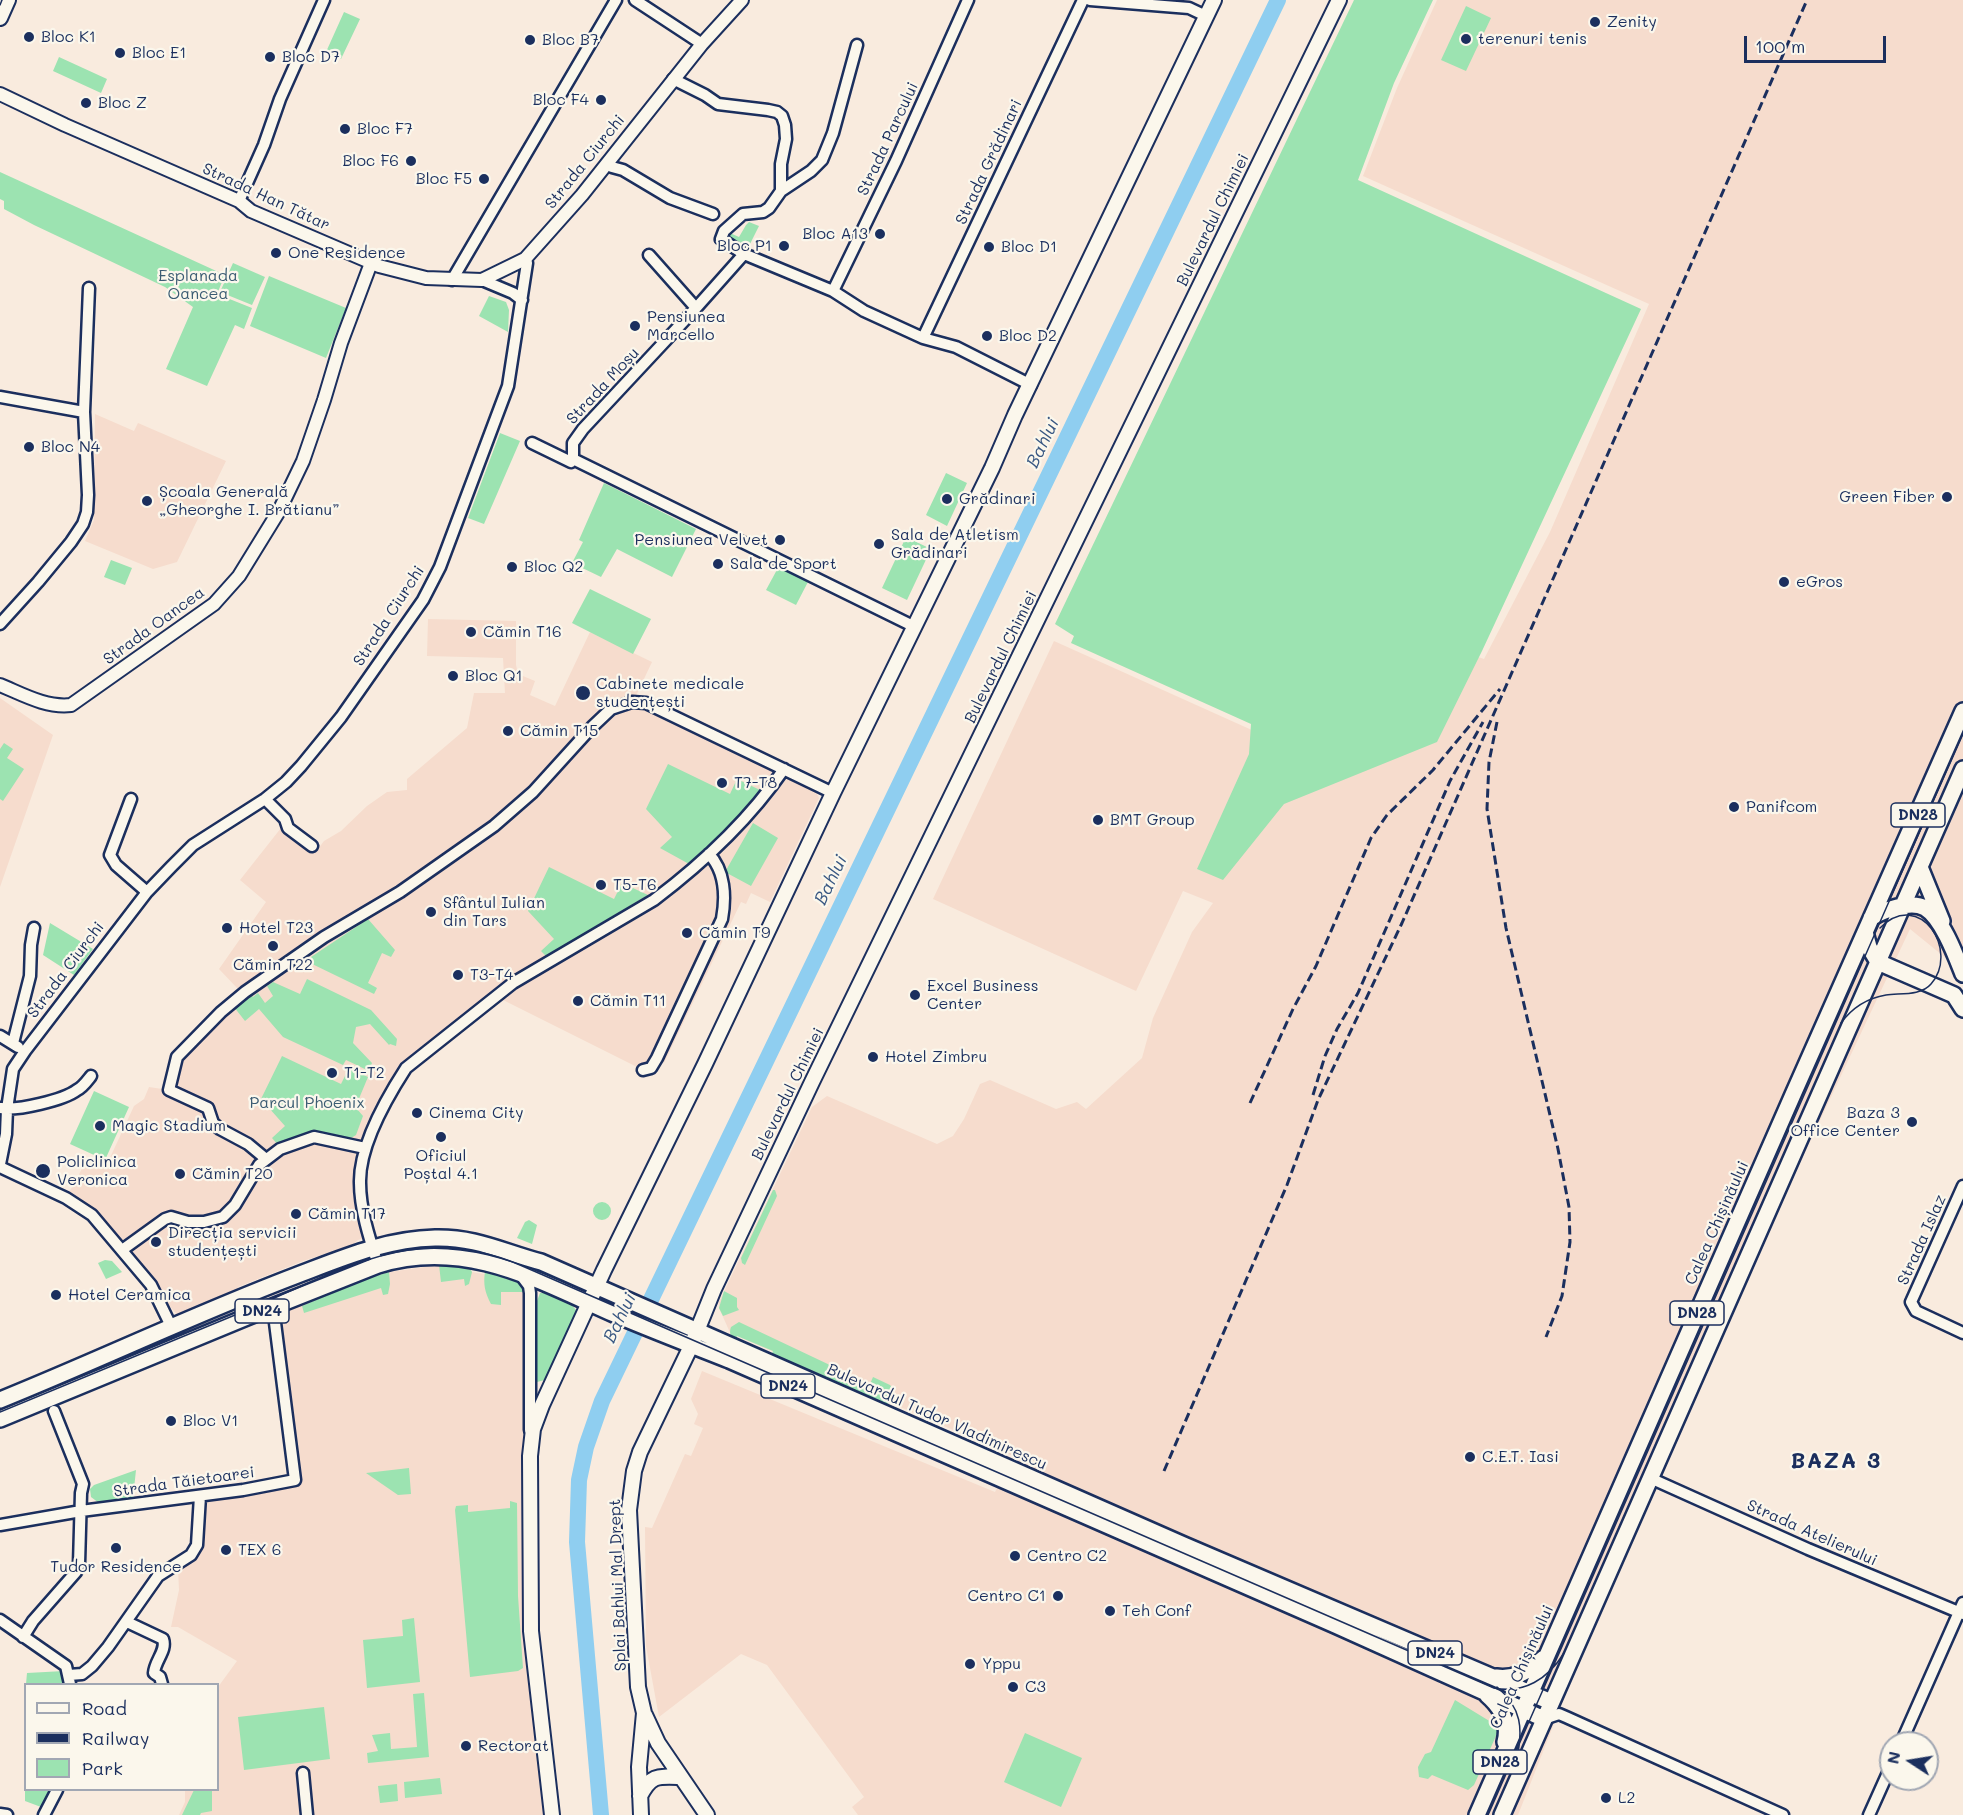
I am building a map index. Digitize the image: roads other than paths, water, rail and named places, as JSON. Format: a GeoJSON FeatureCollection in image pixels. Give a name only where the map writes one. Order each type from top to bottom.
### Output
{"type":"FeatureCollection","features":[{"type":"Feature","properties":{"kind":"main road"},"geometry":{"type":"LineString","coordinates":[[0,18],[8,0]]}},
{"type":"Feature","properties":{"kind":"main road"},"geometry":{"type":"LineString","coordinates":[[552,1815],[531,1631],[530,1456],[533,1429],[603,1270],[705,1064],[1214,0]]}},
{"type":"Feature","properties":{"kind":"main road","name":"Bulevardul Chimiei"},"geometry":{"type":"LineString","coordinates":[[691,1346],[714,1289],[807,1093],[1339,0]]}},
{"type":"Feature","properties":{"kind":"main road","name":"Calea Chișinăului"},"geometry":{"type":"LineString","coordinates":[[1477,1815],[1963,711]]}},
{"type":"Feature","properties":{"kind":"main road","name":"DN28"},"geometry":{"type":"LineString","coordinates":[[1502,1815],[1544,1719],[1555,1708],[1650,1478],[1963,770]]}},
{"type":"Feature","properties":{"kind":"main road"},"geometry":{"type":"LineString","coordinates":[[1920,867],[1963,974]]}},
{"type":"Feature","properties":{"kind":"main road"},"geometry":{"type":"LineString","coordinates":[[1947,935],[1928,909],[1921,906],[1902,906],[1885,911],[1868,925],[1869,947],[1878,962],[1954,995],[1963,1009]]}},
{"type":"Feature","properties":{"kind":"main road","name":"Bulevardul Tudor Vladimirescu"},"geometry":{"type":"LineString","coordinates":[[0,1400],[241,1297],[373,1247],[434,1238],[467,1240],[502,1248],[541,1262],[677,1321],[1486,1684],[1523,1709],[1544,1719]]}},
{"type":"Feature","properties":{"kind":"main road","name":"Bulevardul Tudor Vladimirescu"},"geometry":{"type":"LineString","coordinates":[[0,1419],[393,1260],[434,1255],[479,1260],[518,1272],[1486,1684],[1530,1693],[1555,1708]]}},
{"type":"Feature","properties":{"kind":"main road","name":"Splai Bahlui Mal Drept"},"geometry":{"type":"LineString","coordinates":[[641,1815],[639,1798],[644,1713],[638,1687],[629,1510],[631,1490],[640,1452],[691,1346]]}},
{"type":"Feature","properties":{"kind":"main road"},"geometry":{"type":"LineString","coordinates":[[1502,1756],[1507,1724],[1486,1684],[1526,1672],[1547,1656]]}},
{"type":"Feature","properties":{"kind":"main road"},"geometry":{"type":"LineString","coordinates":[[644,1713],[657,1743],[707,1815]]}},
{"type":"Feature","properties":{"kind":"main road"},"geometry":{"type":"LineString","coordinates":[[639,1798],[647,1782],[654,1777],[680,1777]]}},
{"type":"Feature","properties":{"kind":"street"},"geometry":{"type":"LineString","coordinates":[[452,280],[616,0]]}},
{"type":"Feature","properties":{"kind":"street"},"geometry":{"type":"LineString","coordinates":[[635,0],[702,44]]}},
{"type":"Feature","properties":{"kind":"street","name":"Strada Ciurchi"},"geometry":{"type":"LineString","coordinates":[[0,1166],[6,1134],[3,1108],[13,1069],[25,1051],[147,892],[193,844],[265,799],[286,782],[341,717],[423,600],[440,567],[508,386],[527,263],[525,259],[582,195],[673,79],[742,0]]}},
{"type":"Feature","properties":{"kind":"street","name":"Strada Parcului"},"geometry":{"type":"LineString","coordinates":[[833,291],[896,161],[968,0]]}},
{"type":"Feature","properties":{"kind":"street","name":"Strada Grădinari"},"geometry":{"type":"LineString","coordinates":[[923,338],[1083,0]]}},
{"type":"Feature","properties":{"kind":"street"},"geometry":{"type":"LineString","coordinates":[[1090,0],[1189,8],[1206,16]]}},
{"type":"Feature","properties":{"kind":"street"},"geometry":{"type":"LineString","coordinates":[[239,201],[264,145],[279,99],[324,1]]}},
{"type":"Feature","properties":{"kind":"street"},"geometry":{"type":"LineString","coordinates":[[857,45],[833,133],[822,160],[811,171],[781,191],[769,208],[763,212],[743,214],[724,231],[721,239],[744,254],[833,291],[864,311],[923,338],[956,347],[1031,385]]}},
{"type":"Feature","properties":{"kind":"street"},"geometry":{"type":"LineString","coordinates":[[673,79],[718,104],[768,110],[782,116],[786,139],[781,164],[781,191]]}},
{"type":"Feature","properties":{"kind":"street","name":"Strada Han Tătar"},"geometry":{"type":"LineString","coordinates":[[0,94],[239,201],[251,212],[371,263],[426,278],[482,280],[525,259]]}},
{"type":"Feature","properties":{"kind":"street"},"geometry":{"type":"LineString","coordinates":[[607,163],[670,198],[713,214]]}},
{"type":"Feature","properties":{"kind":"street","name":"Strada Moșu"},"geometry":{"type":"LineString","coordinates":[[573,459],[573,443],[583,429],[744,254]]}},
{"type":"Feature","properties":{"kind":"street"},"geometry":{"type":"LineString","coordinates":[[649,255],[696,308]]}},
{"type":"Feature","properties":{"kind":"street","name":"Strada Oancea"},"geometry":{"type":"LineString","coordinates":[[0,685],[42,702],[61,706],[71,705],[199,616],[214,604],[239,576],[279,511],[303,461],[341,343],[371,263]]}},
{"type":"Feature","properties":{"kind":"street"},"geometry":{"type":"LineString","coordinates":[[482,280],[513,293],[522,300]]}},
{"type":"Feature","properties":{"kind":"street"},"geometry":{"type":"LineString","coordinates":[[0,624],[38,582],[83,524],[87,512],[84,412],[90,288]]}},
{"type":"Feature","properties":{"kind":"street"},"geometry":{"type":"LineString","coordinates":[[0,397],[84,412]]}},
{"type":"Feature","properties":{"kind":"street"},"geometry":{"type":"LineString","coordinates":[[532,443],[572,462],[573,459],[915,627]]}},
{"type":"Feature","properties":{"kind":"street"},"geometry":{"type":"LineString","coordinates":[[266,1159],[248,1144],[213,1123],[208,1108],[169,1090],[177,1057],[221,1012],[260,980],[400,892],[494,826],[533,792],[611,709],[621,704],[646,703],[833,793]]}},
{"type":"Feature","properties":{"kind":"street"},"geometry":{"type":"LineString","coordinates":[[378,1265],[361,1199],[360,1181],[365,1148],[406,1068],[513,983],[654,900],[709,854],[765,795],[784,769]]}},
{"type":"Feature","properties":{"kind":"street"},"geometry":{"type":"LineString","coordinates":[[265,799],[285,819],[288,828],[312,846]]}},
{"type":"Feature","properties":{"kind":"street"},"geometry":{"type":"LineString","coordinates":[[131,800],[110,855],[116,865],[147,892]]}},
{"type":"Feature","properties":{"kind":"street"},"geometry":{"type":"LineString","coordinates":[[643,1070],[651,1068],[657,1058],[722,919],[725,904],[720,868],[709,854]]}},
{"type":"Feature","properties":{"kind":"street"},"geometry":{"type":"LineString","coordinates":[[13,1043],[30,976],[30,945],[34,928]]}},
{"type":"Feature","properties":{"kind":"street"},"geometry":{"type":"LineString","coordinates":[[0,1036],[25,1051]]}},
{"type":"Feature","properties":{"kind":"street"},"geometry":{"type":"LineString","coordinates":[[3,1108],[66,1096],[78,1090],[92,1076]]}},
{"type":"Feature","properties":{"kind":"street"},"geometry":{"type":"LineString","coordinates":[[122,1250],[171,1217],[188,1222],[204,1222],[223,1217],[235,1205],[259,1165],[280,1149],[315,1137],[365,1148]]}},
{"type":"Feature","properties":{"kind":"street"},"geometry":{"type":"LineString","coordinates":[[0,1166],[74,1202],[92,1215],[151,1285],[172,1328]]}},
{"type":"Feature","properties":{"kind":"street","name":"Strada Islaz"},"geometry":{"type":"LineString","coordinates":[[1963,1186],[1911,1302],[1916,1311],[1963,1333]]}},
{"type":"Feature","properties":{"kind":"street"},"geometry":{"type":"LineString","coordinates":[[518,1272],[529,1286],[530,1293],[530,1456]]}},
{"type":"Feature","properties":{"kind":"street","name":"Strada Tăietoarei"},"geometry":{"type":"LineString","coordinates":[[0,1525],[81,1510],[200,1496],[295,1480],[273,1307]]}},
{"type":"Feature","properties":{"kind":"street"},"geometry":{"type":"LineString","coordinates":[[23,1637],[78,1567],[83,1484],[54,1411]]}},
{"type":"Feature","properties":{"kind":"street","name":"Strada Atelierului"},"geometry":{"type":"LineString","coordinates":[[1650,1478],[1808,1549],[1962,1610]]}},
{"type":"Feature","properties":{"kind":"street"},"geometry":{"type":"LineString","coordinates":[[0,1620],[66,1666],[69,1680],[82,1674],[92,1666],[127,1622],[158,1576],[195,1552],[200,1496]]}},
{"type":"Feature","properties":{"kind":"street"},"geometry":{"type":"LineString","coordinates":[[1907,1731],[1962,1610]]}},
{"type":"Feature","properties":{"kind":"street"},"geometry":{"type":"LineString","coordinates":[[127,1622],[163,1639],[165,1645],[154,1668],[154,1673],[160,1677],[162,1683]]}},
{"type":"Feature","properties":{"kind":"street"},"geometry":{"type":"LineString","coordinates":[[1555,1708],[1782,1815]]}},
{"type":"Feature","properties":{"kind":"street"},"geometry":{"type":"LineString","coordinates":[[303,1773],[307,1815]]}},
{"type":"Feature","properties":{"kind":"street"},"geometry":{"type":"LineString","coordinates":[[44,1815],[56,1791]]}},
{"type":"Feature","properties":{"kind":"street"},"geometry":{"type":"LineString","coordinates":[[1869,1815],[1880,1791]]}},
{"type":"Feature","properties":{"kind":"street"},"geometry":{"type":"LineString","coordinates":[[0,1814],[7,1815]]}},
{"type":"Feature","properties":{"kind":"waterway","name":"Bahlui"},"geometry":{"type":"LineString","coordinates":[[601,1815],[577,1542],[579,1480],[586,1447],[602,1401],[1278,0]]}},
{"type":"Feature","properties":{"kind":"tram line"},"geometry":{"type":"LineString","coordinates":[[0,5],[2,0]]}},
{"type":"Feature","properties":{"kind":"tram line"},"geometry":{"type":"LineString","coordinates":[[1488,1815],[1963,733]]}},
{"type":"Feature","properties":{"kind":"tram line"},"geometry":{"type":"LineString","coordinates":[[1841,1023],[1855,1008],[1867,1001],[1886,995],[1916,992],[1927,988],[1939,970],[1941,956],[1938,941],[1921,919],[1909,915],[1895,918],[1880,928]]}},
{"type":"Feature","properties":{"kind":"tram line"},"geometry":{"type":"LineString","coordinates":[[0,1412],[349,1266],[409,1250],[437,1248],[479,1252],[520,1265],[1494,1688],[1515,1689],[1534,1682],[1551,1670],[1564,1653]]}},
{"type":"Feature","properties":{"kind":"tram line"},"geometry":{"type":"LineString","coordinates":[[1497,1687],[1512,1703],[1519,1720],[1520,1738],[1517,1758]]}},
{"type":"Feature","properties":{"kind":"railway"},"geometry":{"type":"LineString","coordinates":[[1164,1471],[1287,1185],[1318,1100],[1402,923],[1807,0]]}},
{"type":"Feature","properties":{"kind":"railway"},"geometry":{"type":"LineString","coordinates":[[1250,1103],[1293,1009],[1316,966],[1371,838],[1387,815],[1433,770],[1500,689]]}},
{"type":"Feature","properties":{"kind":"railway"},"geometry":{"type":"LineString","coordinates":[[1313,1095],[1325,1056],[1337,1029],[1358,993],[1450,781],[1483,722]]}},
{"type":"Feature","properties":{"kind":"railway"},"geometry":{"type":"LineString","coordinates":[[1497,722],[1489,762],[1487,809],[1506,928],[1558,1149],[1569,1207],[1570,1242],[1562,1296],[1546,1337]]}},
{"type":"Feature","properties":{"kind":"place","name":"Zenity"},"geometry":{"type":"Point","coordinates":[1595,22]}},
{"type":"Feature","properties":{"kind":"place","name":"Bloc K1"},"geometry":{"type":"Point","coordinates":[29,37]}},
{"type":"Feature","properties":{"kind":"place","name":"terenuri tenis"},"geometry":{"type":"Point","coordinates":[1466,39]}},
{"type":"Feature","properties":{"kind":"place","name":"Bloc B7"},"geometry":{"type":"Point","coordinates":[530,40]}},
{"type":"Feature","properties":{"kind":"place","name":"Bloc E1"},"geometry":{"type":"Point","coordinates":[120,53]}},
{"type":"Feature","properties":{"kind":"place","name":"Bloc D7"},"geometry":{"type":"Point","coordinates":[270,57]}},
{"type":"Feature","properties":{"kind":"place","name":"Bloc F4"},"geometry":{"type":"Point","coordinates":[601,100]}},
{"type":"Feature","properties":{"kind":"place","name":"Bloc Z"},"geometry":{"type":"Point","coordinates":[86,103]}},
{"type":"Feature","properties":{"kind":"place","name":"Bloc F7"},"geometry":{"type":"Point","coordinates":[345,129]}},
{"type":"Feature","properties":{"kind":"place","name":"Bloc F6"},"geometry":{"type":"Point","coordinates":[411,161]}},
{"type":"Feature","properties":{"kind":"place","name":"Bloc F5"},"geometry":{"type":"Point","coordinates":[484,179]}},
{"type":"Feature","properties":{"kind":"place","name":"Bloc A13"},"geometry":{"type":"Point","coordinates":[880,234]}},
{"type":"Feature","properties":{"kind":"place","name":"Bloc P1"},"geometry":{"type":"Point","coordinates":[784,246]}},
{"type":"Feature","properties":{"kind":"place","name":"Bloc D1"},"geometry":{"type":"Point","coordinates":[989,247]}},
{"type":"Feature","properties":{"kind":"place","name":"One Residence"},"geometry":{"type":"Point","coordinates":[276,253]}},
{"type":"Feature","properties":{"kind":"place","name":"Pensiunea Marcello"},"geometry":{"type":"Point","coordinates":[635,326]}},
{"type":"Feature","properties":{"kind":"place","name":"Bloc D2"},"geometry":{"type":"Point","coordinates":[987,336]}},
{"type":"Feature","properties":{"kind":"place","name":"Bloc N4"},"geometry":{"type":"Point","coordinates":[29,447]}},
{"type":"Feature","properties":{"kind":"place","name":"Green Fiber"},"geometry":{"type":"Point","coordinates":[1947,497]}},
{"type":"Feature","properties":{"kind":"place","name":"Grădinari"},"geometry":{"type":"Point","coordinates":[947,499]}},
{"type":"Feature","properties":{"kind":"place","name":"Școala Generală „Gheorghe I. Brătianu”"},"geometry":{"type":"Point","coordinates":[147,501]}},
{"type":"Feature","properties":{"kind":"place","name":"Pensiunea Velvet"},"geometry":{"type":"Point","coordinates":[780,540]}},
{"type":"Feature","properties":{"kind":"place","name":"Sala de Atletism Grădinari"},"geometry":{"type":"Point","coordinates":[879,544]}},
{"type":"Feature","properties":{"kind":"place","name":"Sala de Sport"},"geometry":{"type":"Point","coordinates":[718,564]}},
{"type":"Feature","properties":{"kind":"place","name":"Bloc Q2"},"geometry":{"type":"Point","coordinates":[512,567]}},
{"type":"Feature","properties":{"kind":"place","name":"eGros"},"geometry":{"type":"Point","coordinates":[1784,582]}},
{"type":"Feature","properties":{"kind":"place","name":"Cămin T16"},"geometry":{"type":"Point","coordinates":[471,632]}},
{"type":"Feature","properties":{"kind":"place","name":"Bloc Q1"},"geometry":{"type":"Point","coordinates":[453,676]}},
{"type":"Feature","properties":{"kind":"place","name":"Cabinete medicale studențești"},"geometry":{"type":"Point","coordinates":[583,693]}},
{"type":"Feature","properties":{"kind":"place","name":"Cămin T15"},"geometry":{"type":"Point","coordinates":[508,731]}},
{"type":"Feature","properties":{"kind":"place","name":"T7-T8"},"geometry":{"type":"Point","coordinates":[722,783]}},
{"type":"Feature","properties":{"kind":"place","name":"Panifcom"},"geometry":{"type":"Point","coordinates":[1734,807]}},
{"type":"Feature","properties":{"kind":"place","name":"BMT Group"},"geometry":{"type":"Point","coordinates":[1098,820]}},
{"type":"Feature","properties":{"kind":"place","name":"T5-T6"},"geometry":{"type":"Point","coordinates":[601,885]}},
{"type":"Feature","properties":{"kind":"place","name":"Sfântul Iulian din Tars"},"geometry":{"type":"Point","coordinates":[431,912]}},
{"type":"Feature","properties":{"kind":"place","name":"Hotel T23"},"geometry":{"type":"Point","coordinates":[227,928]}},
{"type":"Feature","properties":{"kind":"place","name":"Cămin T9"},"geometry":{"type":"Point","coordinates":[687,933]}},
{"type":"Feature","properties":{"kind":"place","name":"Cămin T22"},"geometry":{"type":"Point","coordinates":[273,946]}},
{"type":"Feature","properties":{"kind":"place","name":"T3-T4"},"geometry":{"type":"Point","coordinates":[458,975]}},
{"type":"Feature","properties":{"kind":"place","name":"Excel Business Center"},"geometry":{"type":"Point","coordinates":[915,995]}},
{"type":"Feature","properties":{"kind":"place","name":"Cămin T11"},"geometry":{"type":"Point","coordinates":[578,1001]}},
{"type":"Feature","properties":{"kind":"place","name":"Hotel Zimbru"},"geometry":{"type":"Point","coordinates":[873,1057]}},
{"type":"Feature","properties":{"kind":"place","name":"T1-T2"},"geometry":{"type":"Point","coordinates":[332,1073]}},
{"type":"Feature","properties":{"kind":"place","name":"Cinema City"},"geometry":{"type":"Point","coordinates":[417,1113]}},
{"type":"Feature","properties":{"kind":"place","name":"Baza 3 Office Center"},"geometry":{"type":"Point","coordinates":[1912,1122]}},
{"type":"Feature","properties":{"kind":"place","name":"Magic Stadium"},"geometry":{"type":"Point","coordinates":[100,1126]}},
{"type":"Feature","properties":{"kind":"place","name":"Oficiul Poștal 4.1"},"geometry":{"type":"Point","coordinates":[441,1137]}},
{"type":"Feature","properties":{"kind":"place","name":"Policlinica Veronica"},"geometry":{"type":"Point","coordinates":[43,1171]}},
{"type":"Feature","properties":{"kind":"place","name":"Cămin T20"},"geometry":{"type":"Point","coordinates":[180,1174]}},
{"type":"Feature","properties":{"kind":"place","name":"Cămin T17"},"geometry":{"type":"Point","coordinates":[296,1214]}},
{"type":"Feature","properties":{"kind":"place","name":"Direcția servicii studențești"},"geometry":{"type":"Point","coordinates":[156,1242]}},
{"type":"Feature","properties":{"kind":"place","name":"Hotel Ceramica"},"geometry":{"type":"Point","coordinates":[56,1295]}},
{"type":"Feature","properties":{"kind":"place","name":"Bloc V1"},"geometry":{"type":"Point","coordinates":[171,1421]}},
{"type":"Feature","properties":{"kind":"place","name":"C.E.T. Iasi"},"geometry":{"type":"Point","coordinates":[1470,1457]}},
{"type":"Feature","properties":{"kind":"place","name":"Tudor Residence"},"geometry":{"type":"Point","coordinates":[116,1548]}},
{"type":"Feature","properties":{"kind":"place","name":"TEX 6"},"geometry":{"type":"Point","coordinates":[226,1550]}},
{"type":"Feature","properties":{"kind":"place","name":"Centro C2"},"geometry":{"type":"Point","coordinates":[1015,1556]}},
{"type":"Feature","properties":{"kind":"place","name":"Centro C1"},"geometry":{"type":"Point","coordinates":[1058,1596]}},
{"type":"Feature","properties":{"kind":"place","name":"Teh Conf"},"geometry":{"type":"Point","coordinates":[1110,1611]}},
{"type":"Feature","properties":{"kind":"place","name":"Yppu"},"geometry":{"type":"Point","coordinates":[970,1664]}},
{"type":"Feature","properties":{"kind":"place","name":"C3"},"geometry":{"type":"Point","coordinates":[1013,1687]}},
{"type":"Feature","properties":{"kind":"place","name":"Rectorat"},"geometry":{"type":"Point","coordinates":[466,1746]}},
{"type":"Feature","properties":{"kind":"place","name":"L2"},"geometry":{"type":"Point","coordinates":[1606,1798]}},
{"type":"Feature","properties":{"kind":"district","name":"BAZA 3"},"geometry":{"type":"Point","coordinates":[1836,1461]}},
{"type":"Feature","properties":{"kind":"park label","name":"Esplanada Oancea"},"geometry":{"type":"Point","coordinates":[198,285]}},
{"type":"Feature","properties":{"kind":"park label","name":"Parcul Phoenix"},"geometry":{"type":"Point","coordinates":[307,1103]}}]}
